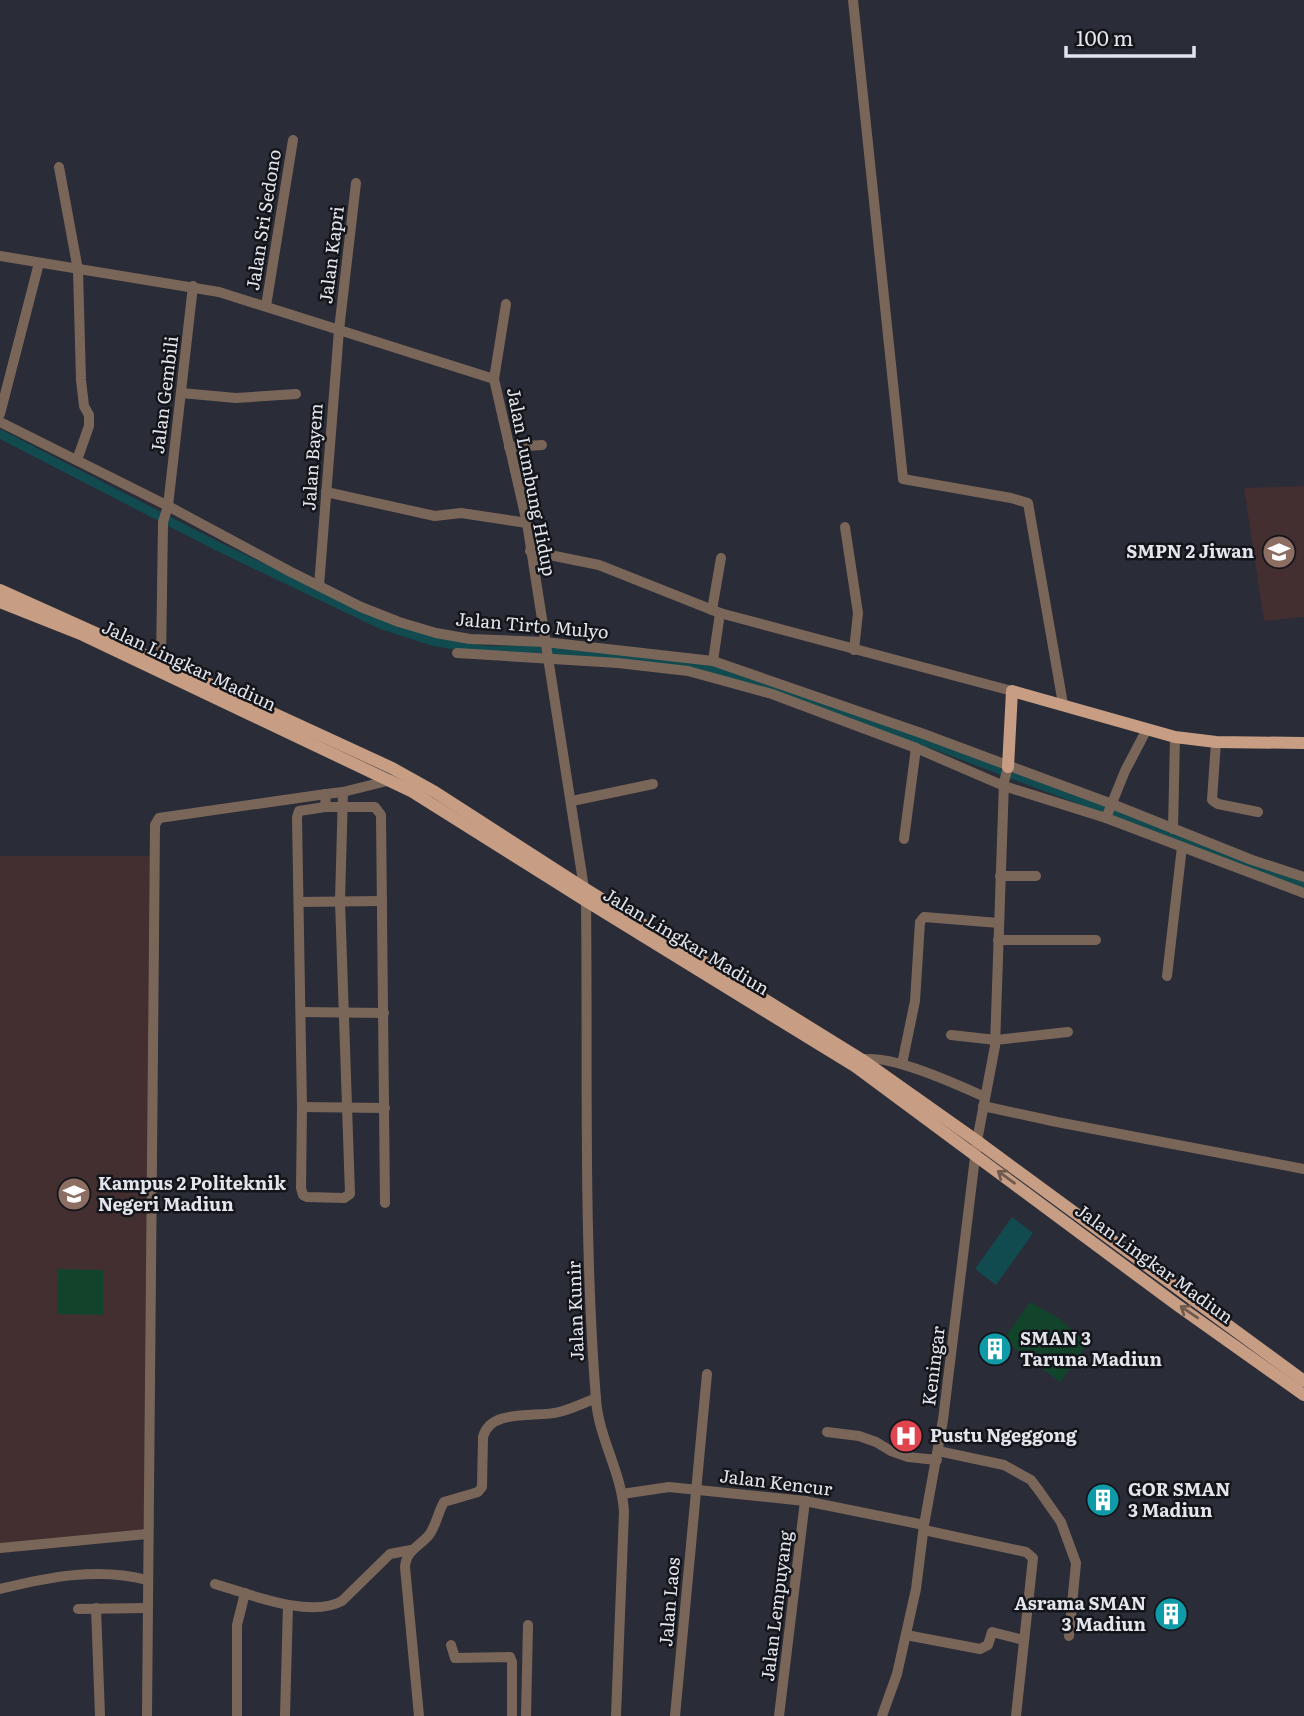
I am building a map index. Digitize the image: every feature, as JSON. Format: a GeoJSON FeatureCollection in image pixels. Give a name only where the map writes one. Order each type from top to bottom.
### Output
{"type":"FeatureCollection","features":[{"type":"Feature","properties":{"kind":"main road","name":"Jalan Lingkar Madiun"},"geometry":{"type":"LineString","coordinates":[[0,590],[413,779],[585,895]]}},
{"type":"Feature","properties":{"kind":"main road","name":"Jalan Lingkar Madiun"},"geometry":{"type":"LineString","coordinates":[[0,602],[83,635],[391,780],[585,895],[858,1063],[977,1140],[1115,1251],[1304,1395]]}},
{"type":"Feature","properties":{"kind":"main road"},"geometry":{"type":"LineString","coordinates":[[1008,766],[1012,691],[1175,737],[1216,742],[1304,743]]}},
{"type":"Feature","properties":{"kind":"main road","name":"Jalan Lingkar Madiun"},"geometry":{"type":"LineString","coordinates":[[858,1063],[976,1154],[1304,1381]]}},
{"type":"Feature","properties":{"kind":"street"},"geometry":{"type":"LineString","coordinates":[[853,0],[903,479],[1028,503],[1063,704]]}},
{"type":"Feature","properties":{"kind":"street","name":"Jalan Sri Sedono"},"geometry":{"type":"LineString","coordinates":[[266,306],[293,140]]}},
{"type":"Feature","properties":{"kind":"street"},"geometry":{"type":"LineString","coordinates":[[59,167],[78,270],[81,380],[83,406],[89,415],[89,426],[77,460]]}},
{"type":"Feature","properties":{"kind":"street","name":"Jalan Kapri"},"geometry":{"type":"LineString","coordinates":[[339,330],[356,183]]}},
{"type":"Feature","properties":{"kind":"street","name":"Jalan Lumbung Hidup"},"geometry":{"type":"LineString","coordinates":[[0,256],[193,286],[266,306],[494,379],[527,523],[585,895]]}},
{"type":"Feature","properties":{"kind":"street"},"geometry":{"type":"LineString","coordinates":[[0,414],[39,263]]}},
{"type":"Feature","properties":{"kind":"street","name":"Jalan Gembili"},"geometry":{"type":"LineString","coordinates":[[161,662],[163,522],[167,508],[193,286]]}},
{"type":"Feature","properties":{"kind":"street"},"geometry":{"type":"LineString","coordinates":[[494,379],[506,304]]}},
{"type":"Feature","properties":{"kind":"street","name":"Jalan Bayem"},"geometry":{"type":"LineString","coordinates":[[319,586],[339,330]]}},
{"type":"Feature","properties":{"kind":"street"},"geometry":{"type":"LineString","coordinates":[[181,393],[236,398],[296,394]]}},
{"type":"Feature","properties":{"kind":"street","name":"Jalan Tirto Mulyo"},"geometry":{"type":"LineString","coordinates":[[0,422],[319,586],[399,622],[436,633],[480,640],[713,661],[762,676],[1008,766],[1109,810]]}},
{"type":"Feature","properties":{"kind":"street"},"geometry":{"type":"LineString","coordinates":[[509,447],[542,445]]}},
{"type":"Feature","properties":{"kind":"street"},"geometry":{"type":"LineString","coordinates":[[326,492],[435,516],[461,513],[527,523]]}},
{"type":"Feature","properties":{"kind":"street"},"geometry":{"type":"LineString","coordinates":[[845,527],[858,613],[854,650]]}},
{"type":"Feature","properties":{"kind":"street"},"geometry":{"type":"LineString","coordinates":[[530,551],[599,565],[716,611],[1012,691]]}},
{"type":"Feature","properties":{"kind":"street"},"geometry":{"type":"LineString","coordinates":[[713,661],[721,558]]}},
{"type":"Feature","properties":{"kind":"street"},"geometry":{"type":"LineString","coordinates":[[457,653],[618,663],[688,671],[772,694],[1004,784],[1173,829],[1304,877]]}},
{"type":"Feature","properties":{"kind":"street"},"geometry":{"type":"LineString","coordinates":[[1109,810],[1147,729]]}},
{"type":"Feature","properties":{"kind":"street"},"geometry":{"type":"LineString","coordinates":[[1173,829],[1175,737]]}},
{"type":"Feature","properties":{"kind":"street"},"geometry":{"type":"LineString","coordinates":[[1216,742],[1212,800],[1218,804],[1258,812]]}},
{"type":"Feature","properties":{"kind":"street"},"geometry":{"type":"LineString","coordinates":[[904,839],[916,748]]}},
{"type":"Feature","properties":{"kind":"street","name":"Keningar"},"geometry":{"type":"LineString","coordinates":[[882,1716],[897,1674],[916,1589],[937,1456],[977,1140],[996,1040],[1004,784],[1008,766]]}},
{"type":"Feature","properties":{"kind":"street"},"geometry":{"type":"LineString","coordinates":[[148,1716],[147,1534],[155,825],[159,818],[342,792],[391,780]]}},
{"type":"Feature","properties":{"kind":"street"},"geometry":{"type":"LineString","coordinates":[[572,801],[653,784]]}},
{"type":"Feature","properties":{"kind":"street"},"geometry":{"type":"LineString","coordinates":[[342,792],[342,807],[340,901],[350,1194],[344,1198],[307,1197],[301,1192],[297,814],[303,809],[325,807],[342,807],[375,807],[381,815],[385,1203]]}},
{"type":"Feature","properties":{"kind":"street"},"geometry":{"type":"LineString","coordinates":[[325,807],[326,794]]}},
{"type":"Feature","properties":{"kind":"street"},"geometry":{"type":"LineString","coordinates":[[1109,810],[1182,846],[1304,892]]}},
{"type":"Feature","properties":{"kind":"street"},"geometry":{"type":"LineString","coordinates":[[1167,976],[1182,846]]}},
{"type":"Feature","properties":{"kind":"street"},"geometry":{"type":"LineString","coordinates":[[1000,876],[1037,876]]}},
{"type":"Feature","properties":{"kind":"street","name":"Jalan Kunir"},"geometry":{"type":"LineString","coordinates":[[585,895],[590,1240],[596,1398],[600,1426],[622,1494],[624,1545],[616,1716]]}},
{"type":"Feature","properties":{"kind":"street"},"geometry":{"type":"LineString","coordinates":[[300,902],[382,901]]}},
{"type":"Feature","properties":{"kind":"street"},"geometry":{"type":"LineString","coordinates":[[902,1064],[915,1001],[920,922],[924,917],[999,923]]}},
{"type":"Feature","properties":{"kind":"street"},"geometry":{"type":"LineString","coordinates":[[998,940],[1096,940]]}},
{"type":"Feature","properties":{"kind":"street"},"geometry":{"type":"LineString","coordinates":[[301,1012],[384,1013]]}},
{"type":"Feature","properties":{"kind":"street"},"geometry":{"type":"LineString","coordinates":[[951,1035],[996,1040],[1068,1032]]}},
{"type":"Feature","properties":{"kind":"street"},"geometry":{"type":"LineString","coordinates":[[858,1063],[880,1058],[902,1064],[984,1102],[1304,1169]]}},
{"type":"Feature","properties":{"kind":"street"},"geometry":{"type":"LineString","coordinates":[[302,1107],[385,1108]]}},
{"type":"Feature","properties":{"kind":"street","name":"Jalan Laos"},"geometry":{"type":"LineString","coordinates":[[676,1716],[707,1374]]}},
{"type":"Feature","properties":{"kind":"street"},"geometry":{"type":"LineString","coordinates":[[419,1716],[405,1567],[407,1555],[431,1533],[444,1502],[478,1492],[482,1487],[483,1437],[491,1424],[508,1417],[557,1413],[596,1398]]}},
{"type":"Feature","properties":{"kind":"street"},"geometry":{"type":"LineString","coordinates":[[827,1432],[859,1436],[900,1454],[1004,1465],[1031,1480],[1061,1522],[1076,1563],[1069,1636]]}},
{"type":"Feature","properties":{"kind":"street","name":"Jalan Kencur"},"geometry":{"type":"LineString","coordinates":[[622,1494],[669,1487],[806,1501],[1026,1552],[1033,1558],[1023,1640]]}},
{"type":"Feature","properties":{"kind":"street","name":"Jalan Lempuyang"},"geometry":{"type":"LineString","coordinates":[[779,1716],[806,1501]]}},
{"type":"Feature","properties":{"kind":"street"},"geometry":{"type":"LineString","coordinates":[[0,1548],[147,1534]]}},
{"type":"Feature","properties":{"kind":"street"},"geometry":{"type":"LineString","coordinates":[[215,1584],[288,1605],[333,1606],[342,1601],[390,1554],[411,1550]]}},
{"type":"Feature","properties":{"kind":"street"},"geometry":{"type":"LineString","coordinates":[[0,1589],[82,1574],[119,1575],[147,1580]]}},
{"type":"Feature","properties":{"kind":"street"},"geometry":{"type":"LineString","coordinates":[[237,1716],[237,1625],[245,1593]]}},
{"type":"Feature","properties":{"kind":"street"},"geometry":{"type":"LineString","coordinates":[[285,1716],[288,1605]]}},
{"type":"Feature","properties":{"kind":"street"},"geometry":{"type":"LineString","coordinates":[[96,1608],[100,1716]]}},
{"type":"Feature","properties":{"kind":"street"},"geometry":{"type":"LineString","coordinates":[[78,1609],[147,1608]]}},
{"type":"Feature","properties":{"kind":"street"},"geometry":{"type":"LineString","coordinates":[[526,1716],[528,1625]]}},
{"type":"Feature","properties":{"kind":"street"},"geometry":{"type":"LineString","coordinates":[[906,1635],[980,1649],[988,1645],[992,1632],[1023,1640],[1016,1716]]}},
{"type":"Feature","properties":{"kind":"street"},"geometry":{"type":"LineString","coordinates":[[451,1644],[455,1658],[510,1657],[512,1716]]}},
{"type":"Feature","properties":{"kind":"shaded area","name":"SMPN 2 Jiwan"},"geometry":{"type":"Polygon","coordinates":[[[1304,486],[1304,617],[1264,621],[1244,488],[1304,486]]]}},
{"type":"Feature","properties":{"kind":"shaded area","name":"Kampus 2 Politeknik Negeri Madiun"},"geometry":{"type":"Polygon","coordinates":[[[0,856],[153,856],[144,1531],[0,1548],[0,856]]]}},
{"type":"Feature","properties":{"kind":"shaded area"},"geometry":{"type":"Polygon","coordinates":[[[1012,1217],[1033,1233],[996,1285],[975,1269],[1012,1217]]]}},
{"type":"Feature","properties":{"kind":"shaded area"},"geometry":{"type":"Polygon","coordinates":[[[58,1269],[103,1270],[103,1315],[57,1314],[58,1269]]]}},
{"type":"Feature","properties":{"kind":"shaded area"},"geometry":{"type":"Polygon","coordinates":[[[1030,1302],[1060,1319],[1085,1342],[1089,1342],[1060,1382],[1003,1340],[1030,1302]]]}},
{"type":"Feature","properties":{"kind":"waterway"},"geometry":{"type":"LineString","coordinates":[[0,434],[219,547],[382,625],[432,641],[484,650],[559,651],[697,665],[928,743]]}},
{"type":"Feature","properties":{"kind":"waterway"},"geometry":{"type":"LineString","coordinates":[[924,741],[1304,884]]}},
{"type":"Feature","properties":{"kind":"place","name":"SMPN 2 Jiwan"},"geometry":{"type":"Point","coordinates":[1279,552]}},
{"type":"Feature","properties":{"kind":"place","name":"Kampus 2 Politeknik Negeri Madiun"},"geometry":{"type":"Point","coordinates":[74,1194]}},
{"type":"Feature","properties":{"kind":"place","name":"SMAN 3 Taruna Madiun"},"geometry":{"type":"Point","coordinates":[995,1349]}},
{"type":"Feature","properties":{"kind":"place","name":"Pustu Ngeggong"},"geometry":{"type":"Point","coordinates":[906,1436]}},
{"type":"Feature","properties":{"kind":"place","name":"GOR SMAN 3 Madiun"},"geometry":{"type":"Point","coordinates":[1103,1500]}},
{"type":"Feature","properties":{"kind":"place","name":"Asrama SMAN 3 Madiun"},"geometry":{"type":"Point","coordinates":[1171,1614]}}]}
